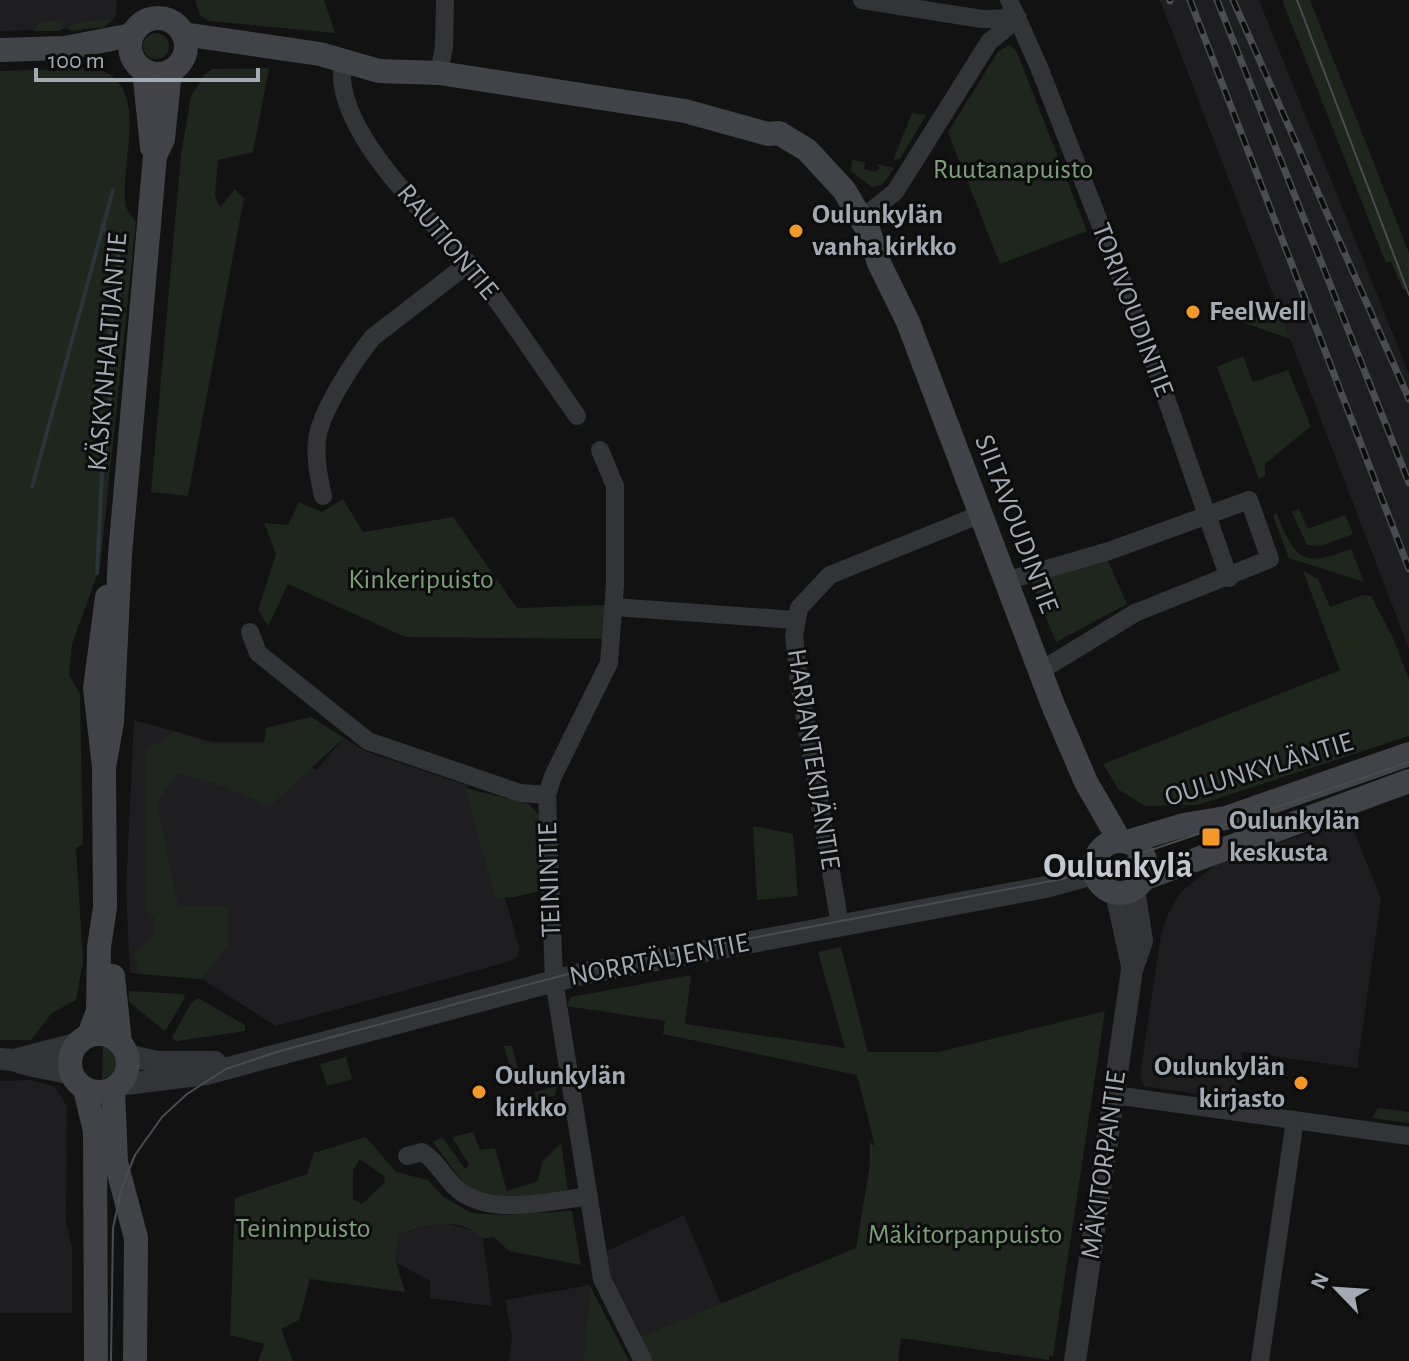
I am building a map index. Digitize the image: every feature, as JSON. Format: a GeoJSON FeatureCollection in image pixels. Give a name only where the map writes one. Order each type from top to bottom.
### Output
{"type":"FeatureCollection","features":[{"type":"Feature","properties":{"kind":"main road"},"geometry":{"type":"LineString","coordinates":[[0,50],[65,48],[97,55],[141,36],[158,18],[176,37],[158,74],[141,36]]}},
{"type":"Feature","properties":{"kind":"main road","name":"KÄSKYNHALTIJANTIE"},"geometry":{"type":"LineString","coordinates":[[141,36],[149,137],[155,156]]}},
{"type":"Feature","properties":{"kind":"main road","name":"SILTAVOUDINTIE"},"geometry":{"type":"LineString","coordinates":[[176,37],[343,60],[359,67],[400,74],[439,73],[685,111],[768,134],[774,142],[807,164],[819,166],[844,190],[866,225],[879,263],[893,286],[979,515],[1086,782],[1110,853],[1143,857],[1131,887]]}},
{"type":"Feature","properties":{"kind":"main road","name":"KÄSKYNHALTIJANTIE"},"geometry":{"type":"LineString","coordinates":[[124,1049],[105,907],[104,767],[112,722],[120,554],[155,156],[163,139],[176,37]]}},
{"type":"Feature","properties":{"kind":"main road","name":"OULUNKYLÄNTIE"},"geometry":{"type":"LineString","coordinates":[[1110,853],[1174,827],[1226,818],[1409,754]]}},
{"type":"Feature","properties":{"kind":"main road","name":"OULUNKYLÄNTIE"},"geometry":{"type":"LineString","coordinates":[[1131,887],[1409,781]]}},
{"type":"Feature","properties":{"kind":"main road"},"geometry":{"type":"LineString","coordinates":[[1110,853],[1105,889],[1131,887]]}},
{"type":"Feature","properties":{"kind":"main road","name":"KÄSKYNHALTIJANTIE"},"geometry":{"type":"LineString","coordinates":[[82,1039],[98,1011],[99,947],[105,907]]}},
{"type":"Feature","properties":{"kind":"main road"},"geometry":{"type":"LineString","coordinates":[[78,1082],[100,1092],[116,1087],[127,1073],[124,1049],[106,1034],[82,1039],[69,1058],[95,1131],[96,1361]]}},
{"type":"Feature","properties":{"kind":"main road"},"geometry":{"type":"LineString","coordinates":[[116,1087],[113,1145],[136,1238],[135,1361]]}},
{"type":"Feature","properties":{"kind":"street"},"geometry":{"type":"LineString","coordinates":[[439,73],[444,47],[445,0]]}},
{"type":"Feature","properties":{"kind":"street"},"geometry":{"type":"LineString","coordinates":[[862,0],[982,19],[1018,18]]}},
{"type":"Feature","properties":{"kind":"street","name":"TORIVOUDINTIE"},"geometry":{"type":"LineString","coordinates":[[1009,0],[1152,358],[1229,578]]}},
{"type":"Feature","properties":{"kind":"street"},"geometry":{"type":"LineString","coordinates":[[866,225],[895,192],[989,42],[1018,18]]}},
{"type":"Feature","properties":{"kind":"street","name":"RAUTIONTIE"},"geometry":{"type":"LineString","coordinates":[[343,60],[340,83],[358,125],[398,185],[469,263],[577,416]]}},
{"type":"Feature","properties":{"kind":"street"},"geometry":{"type":"LineString","coordinates":[[323,496],[318,474],[319,432],[358,358],[373,337],[469,263]]}},
{"type":"Feature","properties":{"kind":"street","name":"TEININTIE"},"geometry":{"type":"LineString","coordinates":[[600,450],[615,486],[614,607],[609,663],[553,776],[547,795],[554,980],[602,1279],[643,1361]]}},
{"type":"Feature","properties":{"kind":"street"},"geometry":{"type":"LineString","coordinates":[[1005,581],[1109,551],[1249,500],[1270,559],[1229,578],[1135,613],[1040,671]]}},
{"type":"Feature","properties":{"kind":"street","name":"HARJANTEKIJÄNTIE"},"geometry":{"type":"LineString","coordinates":[[840,925],[799,683],[795,620],[806,598],[830,575],[979,515]]}},
{"type":"Feature","properties":{"kind":"street"},"geometry":{"type":"LineString","coordinates":[[614,607],[795,620]]}},
{"type":"Feature","properties":{"kind":"street"},"geometry":{"type":"LineString","coordinates":[[250,632],[258,653],[368,741],[520,793],[547,795]]}},
{"type":"Feature","properties":{"kind":"street","name":"NORRTÄLJENTIE"},"geometry":{"type":"LineString","coordinates":[[116,1087],[195,1076],[554,980],[1046,887],[1110,853]]}},
{"type":"Feature","properties":{"kind":"street","name":"MÄKITORPANTIE"},"geometry":{"type":"LineString","coordinates":[[1075,1361],[1132,970],[1131,887]]}},
{"type":"Feature","properties":{"kind":"street"},"geometry":{"type":"LineString","coordinates":[[7,1060],[82,1039]]}},
{"type":"Feature","properties":{"kind":"street","name":"NORRTÄLJENTIE"},"geometry":{"type":"LineString","coordinates":[[124,1049],[157,1062],[211,1061],[227,1066]]}},
{"type":"Feature","properties":{"kind":"street"},"geometry":{"type":"LineString","coordinates":[[7,1060],[31,1068],[59,1070],[78,1082]]}},
{"type":"Feature","properties":{"kind":"street"},"geometry":{"type":"LineString","coordinates":[[1114,1095],[1409,1136]]}},
{"type":"Feature","properties":{"kind":"street"},"geometry":{"type":"LineString","coordinates":[[1260,1361],[1295,1120]]}},
{"type":"Feature","properties":{"kind":"street"},"geometry":{"type":"LineString","coordinates":[[407,1156],[422,1152],[431,1157],[461,1192],[475,1199],[507,1204],[589,1196]]}},
{"type":"Feature","properties":{"kind":"shaded area"},"geometry":{"type":"Polygon","coordinates":[[[0,0],[117,0],[116,16],[104,28],[0,31],[0,0]]]}},
{"type":"Feature","properties":{"kind":"shaded area"},"geometry":{"type":"Polygon","coordinates":[[[1160,0],[1259,0],[1409,374],[1409,649],[1160,0]]]}},
{"type":"Feature","properties":{"kind":"shaded area"},"geometry":{"type":"Polygon","coordinates":[[[134,720],[213,742],[266,742],[316,770],[344,738],[367,752],[466,785],[476,796],[519,947],[518,956],[511,961],[276,1026],[202,979],[130,973],[126,890],[134,720]]]}},
{"type":"Feature","properties":{"kind":"shaded area"},"geometry":{"type":"Polygon","coordinates":[[[1349,819],[1381,899],[1357,1068],[1243,1052],[1236,1100],[1144,1086],[1140,1075],[1161,935],[1169,912],[1181,892],[1216,864],[1349,819]]]}},
{"type":"Feature","properties":{"kind":"shaded area"},"geometry":{"type":"Polygon","coordinates":[[[30,1080],[54,1086],[67,1106],[66,1223],[72,1247],[72,1313],[0,1313],[0,1081],[30,1080]]]}},
{"type":"Feature","properties":{"kind":"shaded area"},"geometry":{"type":"Polygon","coordinates":[[[684,1215],[721,1304],[640,1337],[607,1273],[605,1252],[684,1215]]]}},
{"type":"Feature","properties":{"kind":"shaded area"},"geometry":{"type":"Polygon","coordinates":[[[440,1222],[475,1231],[483,1239],[492,1306],[430,1298],[430,1281],[396,1262],[398,1235],[440,1222]]]}},
{"type":"Feature","properties":{"kind":"shaded area"},"geometry":{"type":"Polygon","coordinates":[[[590,1285],[583,1361],[509,1361],[512,1336],[505,1300],[590,1285]]]}},
{"type":"Feature","properties":{"kind":"green space"},"geometry":{"type":"Polygon","coordinates":[[[195,0],[324,0],[335,33],[209,21],[200,15],[195,0]]]}},
{"type":"Feature","properties":{"kind":"green space"},"geometry":{"type":"Polygon","coordinates":[[[1282,0],[1310,0],[1409,253],[1409,288],[1403,290],[1391,261],[1386,263],[1282,0]]]}},
{"type":"Feature","properties":{"kind":"green space"},"geometry":{"type":"Polygon","coordinates":[[[113,20],[100,27],[71,31],[67,27],[82,21],[113,20]]]}},
{"type":"Feature","properties":{"kind":"green space"},"geometry":{"type":"Polygon","coordinates":[[[63,21],[60,31],[34,31],[38,22],[63,21]]]}},
{"type":"Feature","properties":{"kind":"green space"},"geometry":{"type":"Polygon","coordinates":[[[156,33],[166,36],[169,46],[166,56],[156,59],[146,56],[143,46],[146,36],[156,33]]]}},
{"type":"Feature","properties":{"kind":"green space","name":"Ruutanapuisto"},"geometry":{"type":"Polygon","coordinates":[[[1009,45],[1016,50],[1087,231],[1000,264],[948,132],[998,52],[1009,45]]]}},
{"type":"Feature","properties":{"kind":"green space"},"geometry":{"type":"Polygon","coordinates":[[[95,68],[113,77],[124,91],[129,108],[125,189],[127,208],[136,222],[100,567],[72,644],[69,675],[80,694],[83,844],[76,848],[83,961],[76,1000],[52,1013],[31,1040],[0,1040],[0,71],[95,68]]]}},
{"type":"Feature","properties":{"kind":"green space"},"geometry":{"type":"Polygon","coordinates":[[[269,68],[253,152],[218,160],[215,196],[220,207],[235,189],[244,198],[188,496],[151,492],[181,155],[191,96],[205,74],[213,69],[269,68]]]}},
{"type":"Feature","properties":{"kind":"green space"},"geometry":{"type":"Polygon","coordinates":[[[912,113],[926,115],[900,159],[893,160],[912,113]]]}},
{"type":"Feature","properties":{"kind":"green space"},"geometry":{"type":"Polygon","coordinates":[[[852,160],[865,162],[864,169],[876,172],[880,168],[877,164],[894,168],[882,185],[872,187],[851,171],[852,160]]]}},
{"type":"Feature","properties":{"kind":"green space"},"geometry":{"type":"Polygon","coordinates":[[[1276,308],[1290,339],[1242,322],[1276,308]]]}},
{"type":"Feature","properties":{"kind":"green space"},"geometry":{"type":"Polygon","coordinates":[[[1243,356],[1253,382],[1288,370],[1311,426],[1265,464],[1265,476],[1259,479],[1217,367],[1243,356]]]}},
{"type":"Feature","properties":{"kind":"green space","name":"Kinkeripuisto"},"geometry":{"type":"Polygon","coordinates":[[[343,499],[363,532],[453,517],[517,608],[605,605],[604,639],[405,637],[288,584],[268,626],[258,610],[276,554],[264,523],[288,525],[299,502],[322,512],[343,499]]]}},
{"type":"Feature","properties":{"kind":"green space"},"geometry":{"type":"Polygon","coordinates":[[[1299,509],[1308,529],[1345,515],[1353,534],[1321,546],[1307,545],[1292,512],[1299,509]]]}},
{"type":"Feature","properties":{"kind":"green space"},"geometry":{"type":"Polygon","coordinates":[[[1276,512],[1289,541],[1302,556],[1321,558],[1351,549],[1364,582],[1289,558],[1273,516],[1276,512]]]}},
{"type":"Feature","properties":{"kind":"green space"},"geometry":{"type":"Polygon","coordinates":[[[1107,559],[1127,604],[1056,642],[1032,583],[1107,559]]]}},
{"type":"Feature","properties":{"kind":"green space"},"geometry":{"type":"Polygon","coordinates":[[[1303,571],[1318,579],[1330,607],[1363,595],[1371,596],[1393,638],[1409,679],[1409,736],[1198,805],[1145,806],[1119,790],[1103,764],[1340,670],[1303,571]]]}},
{"type":"Feature","properties":{"kind":"green space"},"geometry":{"type":"Polygon","coordinates":[[[311,717],[344,738],[270,806],[222,786],[178,773],[157,802],[178,905],[228,906],[228,945],[202,979],[141,974],[133,952],[150,940],[155,919],[146,910],[145,751],[175,731],[208,744],[264,744],[266,728],[311,717]]]}},
{"type":"Feature","properties":{"kind":"green space"},"geometry":{"type":"Polygon","coordinates":[[[465,788],[529,804],[539,815],[543,890],[495,898],[465,788]]]}},
{"type":"Feature","properties":{"kind":"green space"},"geometry":{"type":"Polygon","coordinates":[[[753,826],[793,834],[798,896],[757,900],[753,826]]]}},
{"type":"Feature","properties":{"kind":"green space","name":"Mäkitorpanpuisto"},"geometry":{"type":"Polygon","coordinates":[[[841,947],[868,1052],[939,1052],[1105,1011],[1053,1356],[1049,1356],[1049,1360],[901,1338],[898,1361],[650,1361],[640,1337],[856,1248],[870,1164],[870,1141],[873,1146],[874,1142],[857,1075],[663,1034],[665,1021],[567,1006],[571,997],[691,975],[685,1024],[845,1048],[818,952],[841,947]]]}},
{"type":"Feature","properties":{"kind":"green space"},"geometry":{"type":"Polygon","coordinates":[[[129,991],[183,994],[185,998],[165,1031],[129,1002],[129,991]]]}},
{"type":"Feature","properties":{"kind":"green space"},"geometry":{"type":"Polygon","coordinates":[[[198,998],[245,1025],[245,1031],[177,1041],[172,1038],[191,1003],[198,998]]]}},
{"type":"Feature","properties":{"kind":"green space"},"geometry":{"type":"Polygon","coordinates":[[[103,1044],[114,1052],[117,1064],[114,1073],[102,1080],[103,1044]]]}},
{"type":"Feature","properties":{"kind":"green space"},"geometry":{"type":"Polygon","coordinates":[[[504,1046],[512,1046],[521,1080],[514,1082],[504,1046]]]}},
{"type":"Feature","properties":{"kind":"green space"},"geometry":{"type":"Polygon","coordinates":[[[346,1057],[352,1079],[327,1086],[320,1064],[346,1057]]]}},
{"type":"Feature","properties":{"kind":"green space"},"geometry":{"type":"Polygon","coordinates":[[[557,1086],[555,1095],[546,1098],[539,1107],[534,1092],[557,1086]]]}},
{"type":"Feature","properties":{"kind":"green space"},"geometry":{"type":"Polygon","coordinates":[[[1378,1108],[1409,1112],[1409,1123],[1372,1118],[1378,1108]]]}},
{"type":"Feature","properties":{"kind":"green space"},"geometry":{"type":"Polygon","coordinates":[[[473,1132],[480,1150],[495,1148],[507,1191],[538,1181],[542,1162],[561,1143],[568,1192],[507,1198],[467,1188],[433,1142],[442,1137],[465,1169],[469,1165],[452,1137],[473,1132]]]}},
{"type":"Feature","properties":{"kind":"green space","name":"Teininpuisto"},"geometry":{"type":"Polygon","coordinates":[[[366,1137],[396,1172],[428,1180],[444,1197],[471,1213],[504,1215],[572,1211],[581,1265],[509,1251],[494,1237],[483,1239],[464,1226],[442,1224],[420,1228],[398,1235],[396,1262],[405,1292],[310,1279],[299,1320],[281,1329],[293,1361],[258,1361],[265,1344],[230,1335],[235,1198],[307,1174],[314,1153],[366,1137]],[[360,1159],[353,1170],[353,1199],[362,1204],[385,1182],[384,1176],[360,1159]]]}},
{"type":"Feature","properties":{"kind":"green space"},"geometry":{"type":"Polygon","coordinates":[[[590,1286],[629,1361],[583,1361],[590,1286]]]}},
{"type":"Feature","properties":{"kind":"waterway"},"geometry":{"type":"LineString","coordinates":[[32,487],[113,190]]}},
{"type":"Feature","properties":{"kind":"waterway"},"geometry":{"type":"LineString","coordinates":[[97,573],[102,473],[110,418],[109,340],[119,271],[118,254],[102,224]]}},
{"type":"Feature","properties":{"kind":"tram line"},"geometry":{"type":"LineString","coordinates":[[1297,0],[1409,295]]}},
{"type":"Feature","properties":{"kind":"tram line"},"geometry":{"type":"LineString","coordinates":[[111,1361],[113,1228],[122,1187],[135,1155],[162,1117],[187,1094],[226,1069],[280,1051],[579,971],[1072,877],[1409,762]]}},
{"type":"Feature","properties":{"kind":"railway"},"geometry":{"type":"LineString","coordinates":[[1190,0],[1409,569]]}},
{"type":"Feature","properties":{"kind":"railway"},"geometry":{"type":"LineString","coordinates":[[1217,0],[1409,483]]}},
{"type":"Feature","properties":{"kind":"railway"},"geometry":{"type":"LineString","coordinates":[[1233,0],[1409,399]]}},
{"type":"Feature","properties":{"kind":"place","name":"Oulunkylän vanha kirkko"},"geometry":{"type":"Point","coordinates":[796,231]}},
{"type":"Feature","properties":{"kind":"place","name":"FeelWell"},"geometry":{"type":"Point","coordinates":[1193,312]}},
{"type":"Feature","properties":{"kind":"place","name":"Oulunkylän keskusta"},"geometry":{"type":"Point","coordinates":[1211,837]}},
{"type":"Feature","properties":{"kind":"place","name":"Oulunkylän kirjasto"},"geometry":{"type":"Point","coordinates":[1301,1083]}},
{"type":"Feature","properties":{"kind":"place","name":"Oulunkylän kirkko"},"geometry":{"type":"Point","coordinates":[479,1092]}},
{"type":"Feature","properties":{"kind":"district","name":"Oulunkylä"},"geometry":{"type":"Point","coordinates":[1118,866]}}]}
